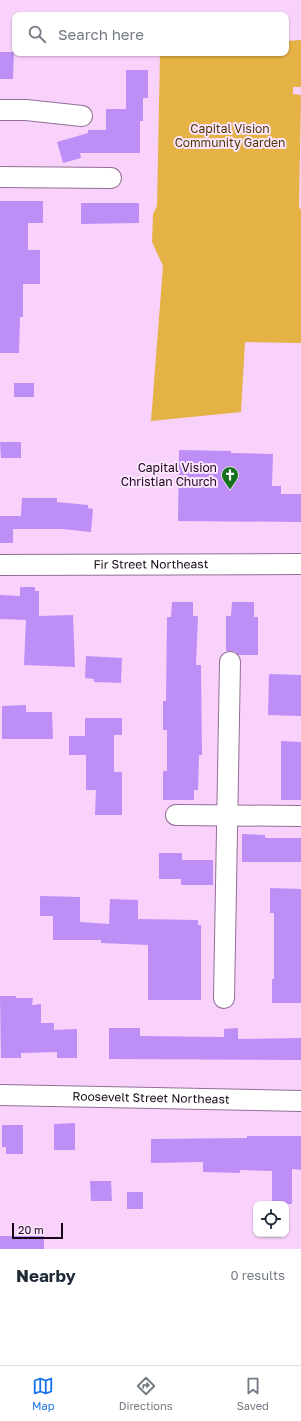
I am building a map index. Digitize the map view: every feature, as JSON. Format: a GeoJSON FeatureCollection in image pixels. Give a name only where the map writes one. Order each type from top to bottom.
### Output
{"type":"FeatureCollection","features":[{"type":"Feature","properties":{"kind":"street"},"geometry":{"type":"LineString","coordinates":[[0,110],[26,110],[82,116]]}},
{"type":"Feature","properties":{"kind":"street"},"geometry":{"type":"LineString","coordinates":[[0,177],[111,178]]}},
{"type":"Feature","properties":{"kind":"street","name":"Fir Street Northeast"},"geometry":{"type":"LineString","coordinates":[[0,564],[301,564]]}},
{"type":"Feature","properties":{"kind":"street"},"geometry":{"type":"LineString","coordinates":[[224,998],[230,662]]}},
{"type":"Feature","properties":{"kind":"street"},"geometry":{"type":"LineString","coordinates":[[176,815],[301,816]]}},
{"type":"Feature","properties":{"kind":"street","name":"Roosevelt Street Northeast"},"geometry":{"type":"LineString","coordinates":[[0,1095],[301,1101]]}},
{"type":"Feature","properties":{"kind":"green space","name":"Capital Vision Community Garden"},"geometry":{"type":"Polygon","coordinates":[[[301,40],[301,87],[293,87],[293,94],[301,95],[299,208],[301,209],[301,343],[245,342],[241,412],[151,421],[163,266],[152,242],[153,214],[157,206],[160,56],[289,56],[289,41],[301,40]]]}},
{"type":"Feature","properties":{"kind":"building"},"geometry":{"type":"Polygon","coordinates":[[[0,52],[12,52],[12,56],[14,56],[13,79],[0,79],[0,52]]]}},
{"type":"Feature","properties":{"kind":"building"},"geometry":{"type":"Polygon","coordinates":[[[126,70],[148,70],[148,98],[143,98],[143,121],[140,121],[140,153],[80,153],[81,158],[63,163],[57,142],[88,133],[88,130],[106,130],[106,109],[126,109],[126,70]]]}},
{"type":"Feature","properties":{"kind":"building"},"geometry":{"type":"Polygon","coordinates":[[[0,201],[43,201],[43,223],[28,223],[28,250],[40,250],[40,284],[23,284],[23,317],[20,317],[19,353],[0,353],[0,201]]]}},
{"type":"Feature","properties":{"kind":"building"},"geometry":{"type":"Polygon","coordinates":[[[81,203],[139,203],[139,223],[81,224],[81,203]]]}},
{"type":"Feature","properties":{"kind":"building"},"geometry":{"type":"Polygon","coordinates":[[[14,383],[34,383],[34,397],[14,397],[14,383]]]}},
{"type":"Feature","properties":{"kind":"building"},"geometry":{"type":"Polygon","coordinates":[[[0,442],[21,442],[21,458],[1,458],[0,442]]]}},
{"type":"Feature","properties":{"kind":"building","name":"Capital Vision Christian Church"},"geometry":{"type":"Polygon","coordinates":[[[179,450],[231,451],[231,453],[273,454],[272,486],[281,486],[281,494],[301,494],[301,522],[178,521],[179,450]]]}},
{"type":"Feature","properties":{"kind":"building"},"geometry":{"type":"Polygon","coordinates":[[[22,498],[57,498],[57,502],[88,505],[88,508],[93,509],[91,532],[62,529],[13,529],[13,543],[0,543],[0,516],[21,516],[22,498]]]}},
{"type":"Feature","properties":{"kind":"building"},"geometry":{"type":"Polygon","coordinates":[[[20,587],[35,587],[35,591],[39,591],[39,616],[73,615],[75,667],[24,665],[26,620],[0,619],[0,595],[20,596],[20,587]]]}},
{"type":"Feature","properties":{"kind":"building"},"geometry":{"type":"Polygon","coordinates":[[[172,602],[193,602],[193,616],[198,616],[196,665],[201,665],[202,755],[199,755],[198,790],[194,790],[194,800],[163,800],[163,771],[167,771],[167,730],[163,730],[163,701],[166,701],[167,617],[171,617],[172,602]]]}},
{"type":"Feature","properties":{"kind":"building"},"geometry":{"type":"Polygon","coordinates":[[[232,602],[254,602],[254,617],[258,617],[258,655],[238,655],[236,652],[226,651],[226,616],[231,616],[232,602]]]}},
{"type":"Feature","properties":{"kind":"building"},"geometry":{"type":"Polygon","coordinates":[[[86,656],[122,658],[121,683],[94,682],[94,679],[85,678],[86,656]]]}},
{"type":"Feature","properties":{"kind":"building"},"geometry":{"type":"Polygon","coordinates":[[[269,674],[301,675],[301,716],[268,715],[269,674]]]}},
{"type":"Feature","properties":{"kind":"building"},"geometry":{"type":"Polygon","coordinates":[[[26,705],[26,712],[52,712],[53,739],[2,739],[2,706],[26,705]]]}},
{"type":"Feature","properties":{"kind":"building"},"geometry":{"type":"Polygon","coordinates":[[[85,718],[122,718],[122,735],[114,735],[114,772],[122,772],[122,815],[95,815],[96,790],[86,790],[86,755],[69,755],[69,736],[85,736],[85,718]]]}},
{"type":"Feature","properties":{"kind":"building"},"geometry":{"type":"Polygon","coordinates":[[[281,741],[301,742],[301,800],[281,800],[281,741]]]}},
{"type":"Feature","properties":{"kind":"building"},"geometry":{"type":"Polygon","coordinates":[[[242,834],[265,835],[265,838],[301,838],[301,862],[242,862],[242,834]]]}},
{"type":"Feature","properties":{"kind":"building"},"geometry":{"type":"Polygon","coordinates":[[[159,853],[182,853],[182,860],[213,860],[213,885],[181,885],[181,879],[159,879],[159,853]]]}},
{"type":"Feature","properties":{"kind":"building"},"geometry":{"type":"Polygon","coordinates":[[[270,888],[301,889],[301,1003],[272,1003],[272,979],[274,979],[274,913],[270,913],[270,888]]]}},
{"type":"Feature","properties":{"kind":"building"},"geometry":{"type":"Polygon","coordinates":[[[40,896],[80,897],[80,922],[109,924],[110,899],[138,900],[138,919],[198,920],[198,925],[201,925],[201,1000],[148,1000],[148,945],[101,943],[101,940],[53,940],[53,916],[40,916],[40,896]]]}},
{"type":"Feature","properties":{"kind":"building"},"geometry":{"type":"Polygon","coordinates":[[[0,996],[33,998],[32,1005],[41,1004],[41,1023],[54,1023],[54,1030],[77,1029],[77,1058],[57,1058],[57,1052],[21,1053],[21,1058],[1,1058],[0,996]]]}},
{"type":"Feature","properties":{"kind":"building"},"geometry":{"type":"Polygon","coordinates":[[[109,1028],[140,1028],[140,1036],[224,1037],[224,1029],[238,1028],[238,1039],[301,1038],[301,1060],[109,1059],[109,1028]]]}},
{"type":"Feature","properties":{"kind":"building"},"geometry":{"type":"Polygon","coordinates":[[[75,1123],[75,1150],[54,1150],[54,1124],[75,1123]]]}},
{"type":"Feature","properties":{"kind":"building"},"geometry":{"type":"Polygon","coordinates":[[[2,1125],[23,1125],[23,1154],[6,1154],[6,1147],[2,1147],[2,1125]]]}},
{"type":"Feature","properties":{"kind":"building"},"geometry":{"type":"Polygon","coordinates":[[[247,1136],[301,1136],[301,1170],[292,1169],[292,1204],[289,1204],[289,1201],[272,1201],[272,1171],[240,1170],[240,1173],[203,1172],[203,1162],[151,1163],[151,1139],[247,1138],[247,1136]]]}},
{"type":"Feature","properties":{"kind":"building"},"geometry":{"type":"Polygon","coordinates":[[[90,1181],[111,1181],[112,1201],[91,1201],[90,1181]]]}},
{"type":"Feature","properties":{"kind":"building"},"geometry":{"type":"Polygon","coordinates":[[[127,1192],[143,1192],[143,1209],[127,1209],[127,1192]]]}},
{"type":"Feature","properties":{"kind":"building"},"geometry":{"type":"Polygon","coordinates":[[[0,1236],[44,1236],[44,1249],[0,1249],[0,1236]]]}},
{"type":"Feature","properties":{"kind":"place","name":"Capital Vision Christian Church"},"geometry":{"type":"Point","coordinates":[230,490]}}]}
